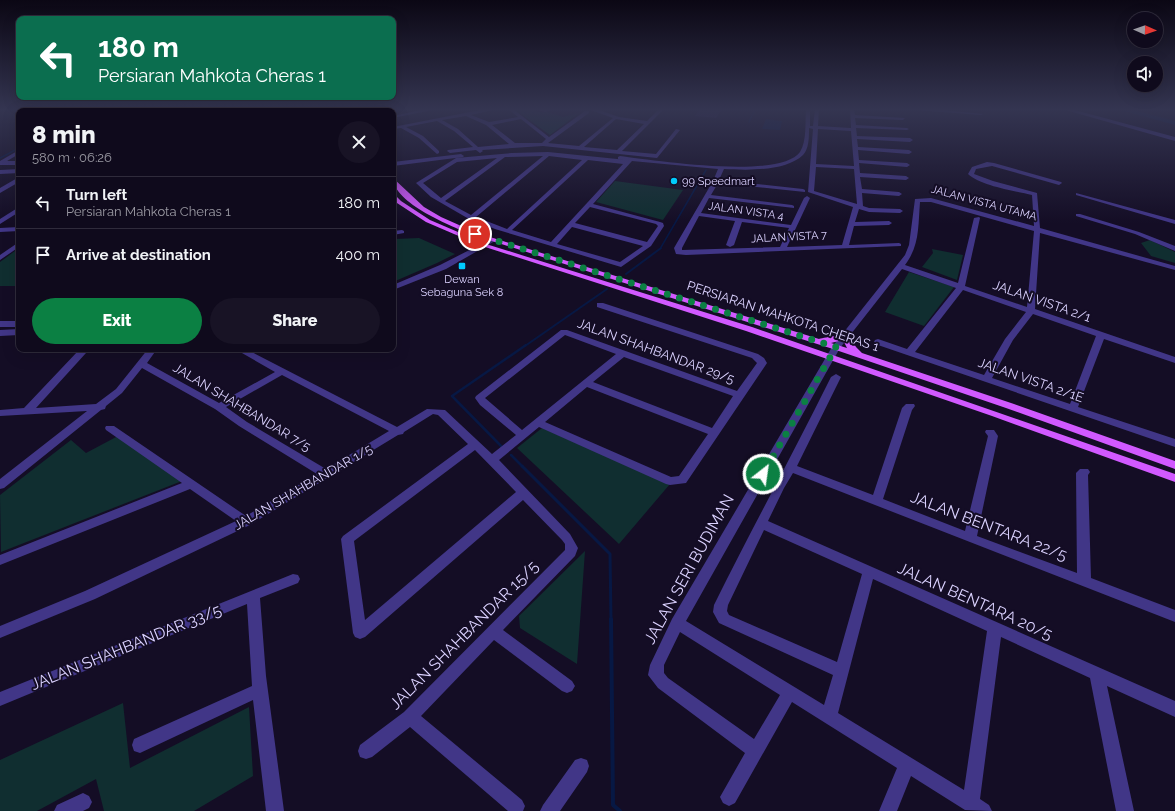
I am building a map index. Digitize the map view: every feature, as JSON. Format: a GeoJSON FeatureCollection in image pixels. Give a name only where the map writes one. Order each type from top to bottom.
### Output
{"type":"FeatureCollection","features":[{"type":"Feature","properties":{"kind":"main road","name":"PERSIARAN MAHKOTA CHERAS 1"},"geometry":{"type":"LineString","coordinates":[[396,183],[407,196],[418,205],[437,217],[475,234],[816,341],[834,352],[859,355],[1010,406],[1175,465]]}},
{"type":"Feature","properties":{"kind":"main road","name":"PERSIARAN MAHKOTA CHERAS 1"},"geometry":{"type":"LineString","coordinates":[[396,198],[428,221],[484,245],[749,329],[834,352],[1175,478]]}},
{"type":"Feature","properties":{"kind":"main road"},"geometry":{"type":"LineString","coordinates":[[816,341],[833,340],[845,336],[852,348],[859,355]]}},
{"type":"Feature","properties":{"kind":"street"},"geometry":{"type":"LineString","coordinates":[[432,147],[437,152]]}},
{"type":"Feature","properties":{"kind":"street"},"geometry":{"type":"LineString","coordinates":[[430,153],[492,147]]}},
{"type":"Feature","properties":{"kind":"street"},"geometry":{"type":"LineString","coordinates":[[581,147],[658,156],[665,147]]}},
{"type":"Feature","properties":{"kind":"street"},"geometry":{"type":"LineString","coordinates":[[619,151],[623,147]]}},
{"type":"Feature","properties":{"kind":"street"},"geometry":{"type":"LineString","coordinates":[[588,205],[661,224],[649,245],[621,265],[508,231],[472,218],[433,196],[419,183],[455,158],[548,154],[721,169],[769,166],[791,161],[797,158],[804,147]]}},
{"type":"Feature","properties":{"kind":"street"},"geometry":{"type":"LineString","coordinates":[[814,147],[811,192],[858,208],[869,210],[900,211]]}},
{"type":"Feature","properties":{"kind":"street"},"geometry":{"type":"LineString","coordinates":[[478,148],[482,154]]}},
{"type":"Feature","properties":{"kind":"street"},"geometry":{"type":"LineString","coordinates":[[845,246],[851,224],[858,208],[859,191],[855,148],[909,152]]}},
{"type":"Feature","properties":{"kind":"street"},"geometry":{"type":"LineString","coordinates":[[396,164],[482,154],[543,150],[628,161]]}},
{"type":"Feature","properties":{"kind":"street"},"geometry":{"type":"LineString","coordinates":[[0,163],[16,154]]}},
{"type":"Feature","properties":{"kind":"street"},"geometry":{"type":"LineString","coordinates":[[472,218],[548,154]]}},
{"type":"Feature","properties":{"kind":"street"},"geometry":{"type":"LineString","coordinates":[[441,200],[504,156]]}},
{"type":"Feature","properties":{"kind":"street"},"geometry":{"type":"LineString","coordinates":[[508,231],[587,158]]}},
{"type":"Feature","properties":{"kind":"street"},"geometry":{"type":"LineString","coordinates":[[552,244],[628,161]]}},
{"type":"Feature","properties":{"kind":"street"},"geometry":{"type":"LineString","coordinates":[[856,161],[907,165]]}},
{"type":"Feature","properties":{"kind":"street"},"geometry":{"type":"LineString","coordinates":[[0,163],[16,163]]}},
{"type":"Feature","properties":{"kind":"street"},"geometry":{"type":"LineString","coordinates":[[987,379],[1009,339],[1030,311],[1037,229],[1035,194],[985,180],[971,174],[974,168],[987,164],[1059,183]]}},
{"type":"Feature","properties":{"kind":"street"},"geometry":{"type":"LineString","coordinates":[[813,165],[857,168]]}},
{"type":"Feature","properties":{"kind":"street"},"geometry":{"type":"LineString","coordinates":[[0,167],[16,167]]}},
{"type":"Feature","properties":{"kind":"street"},"geometry":{"type":"LineString","coordinates":[[697,214],[716,181],[721,169]]}},
{"type":"Feature","properties":{"kind":"street"},"geometry":{"type":"LineString","coordinates":[[0,172],[16,171]]}},
{"type":"Feature","properties":{"kind":"street"},"geometry":{"type":"LineString","coordinates":[[858,175],[906,178]]}},
{"type":"Feature","properties":{"kind":"street"},"geometry":{"type":"LineString","coordinates":[[0,191],[16,181]]}},
{"type":"Feature","properties":{"kind":"street"},"geometry":{"type":"LineString","coordinates":[[716,181],[803,191]]}},
{"type":"Feature","properties":{"kind":"street"},"geometry":{"type":"LineString","coordinates":[[0,186],[8,186]]}},
{"type":"Feature","properties":{"kind":"street"},"geometry":{"type":"LineString","coordinates":[[859,191],[899,194]]}},
{"type":"Feature","properties":{"kind":"street"},"geometry":{"type":"LineString","coordinates":[[1078,194],[1175,222]]}},
{"type":"Feature","properties":{"kind":"street"},"geometry":{"type":"LineString","coordinates":[[707,196],[792,207]]}},
{"type":"Feature","properties":{"kind":"street"},"geometry":{"type":"LineString","coordinates":[[783,248],[807,198]]}},
{"type":"Feature","properties":{"kind":"street","name":"JALAN VISTA UTAMA"},"geometry":{"type":"LineString","coordinates":[[834,352],[908,256],[913,245],[915,209],[918,200],[931,200],[1175,268]]}},
{"type":"Feature","properties":{"kind":"street"},"geometry":{"type":"LineString","coordinates":[[0,222],[16,211]]}},
{"type":"Feature","properties":{"kind":"street","name":"JALAN VISTA 4"},"geometry":{"type":"LineString","coordinates":[[697,214],[793,227]]}},
{"type":"Feature","properties":{"kind":"street","name":"JALAN VISTA 7"},"geometry":{"type":"LineString","coordinates":[[697,214],[678,248],[679,252],[686,253],[783,248],[899,245]]}},
{"type":"Feature","properties":{"kind":"street"},"geometry":{"type":"LineString","coordinates":[[1078,215],[1137,233],[1175,249]]}},
{"type":"Feature","properties":{"kind":"street"},"geometry":{"type":"LineString","coordinates":[[909,353],[961,287],[977,218]]}},
{"type":"Feature","properties":{"kind":"street"},"geometry":{"type":"LineString","coordinates":[[730,245],[739,220]]}},
{"type":"Feature","properties":{"kind":"street"},"geometry":{"type":"LineString","coordinates":[[851,224],[889,223]]}},
{"type":"Feature","properties":{"kind":"street"},"geometry":{"type":"LineString","coordinates":[[570,224],[649,245]]}},
{"type":"Feature","properties":{"kind":"street"},"geometry":{"type":"LineString","coordinates":[[0,230],[16,229]]}},
{"type":"Feature","properties":{"kind":"street"},"geometry":{"type":"LineString","coordinates":[[396,233],[402,232]]}},
{"type":"Feature","properties":{"kind":"street"},"geometry":{"type":"LineString","coordinates":[[396,287],[443,268],[493,240]]}},
{"type":"Feature","properties":{"kind":"street"},"geometry":{"type":"LineString","coordinates":[[0,258],[16,246]]}},
{"type":"Feature","properties":{"kind":"street","name":"JALAN VISTA 2/1"},"geometry":{"type":"LineString","coordinates":[[900,266],[1175,360]]}},
{"type":"Feature","properties":{"kind":"street"},"geometry":{"type":"LineString","coordinates":[[538,423],[670,481],[682,480],[715,433],[738,395],[761,366],[761,360],[755,356],[600,305]]}},
{"type":"Feature","properties":{"kind":"street"},"geometry":{"type":"LineString","coordinates":[[0,324],[15,324]]}},
{"type":"Feature","properties":{"kind":"street"},"geometry":{"type":"LineString","coordinates":[[0,333],[15,324]]}},
{"type":"Feature","properties":{"kind":"street"},"geometry":{"type":"LineString","coordinates":[[0,333],[16,332]]}},
{"type":"Feature","properties":{"kind":"street","name":"JALAN SHAHBANDAR 29/5"},"geometry":{"type":"LineString","coordinates":[[522,435],[480,398],[564,332],[738,395]]}},
{"type":"Feature","properties":{"kind":"street"},"geometry":{"type":"LineString","coordinates":[[1073,408],[1089,363],[1102,335]]}},
{"type":"Feature","properties":{"kind":"street","name":"JALAN VISTA 2/1E"},"geometry":{"type":"LineString","coordinates":[[878,342],[1175,443]]}},
{"type":"Feature","properties":{"kind":"street"},"geometry":{"type":"LineString","coordinates":[[0,485],[119,391],[151,352]]}},
{"type":"Feature","properties":{"kind":"street"},"geometry":{"type":"LineString","coordinates":[[245,352],[399,432]]}},
{"type":"Feature","properties":{"kind":"street","name":"JALAN SERI BUDIMAN"},"geometry":{"type":"LineString","coordinates":[[756,751],[663,684],[656,675],[657,665],[677,623],[834,352]]}},
{"type":"Feature","properties":{"kind":"street"},"geometry":{"type":"LineString","coordinates":[[28,410],[81,353]]}},
{"type":"Feature","properties":{"kind":"street"},"geometry":{"type":"LineString","coordinates":[[492,460],[623,353]]}},
{"type":"Feature","properties":{"kind":"street","name":"JALAN SHAHBANDAR 7/5"},"geometry":{"type":"LineString","coordinates":[[142,364],[219,407],[243,424],[326,474]]}},
{"type":"Feature","properties":{"kind":"street"},"geometry":{"type":"LineString","coordinates":[[219,407],[283,371]]}},
{"type":"Feature","properties":{"kind":"street"},"geometry":{"type":"LineString","coordinates":[[836,377],[791,468],[779,487],[761,523],[721,605],[720,612],[724,620],[842,672]]}},
{"type":"Feature","properties":{"kind":"street"},"geometry":{"type":"LineString","coordinates":[[586,384],[715,433]]}},
{"type":"Feature","properties":{"kind":"street"},"geometry":{"type":"LineString","coordinates":[[0,413],[101,406]]}},
{"type":"Feature","properties":{"kind":"street"},"geometry":{"type":"LineString","coordinates":[[877,501],[908,408],[910,406]]}},
{"type":"Feature","properties":{"kind":"street","name":"JALAN SHAHBANDAR 1/5"},"geometry":{"type":"LineString","coordinates":[[0,632],[90,595],[246,522],[399,432],[431,411],[441,412],[492,460],[566,537]]}},
{"type":"Feature","properties":{"kind":"street"},"geometry":{"type":"LineString","coordinates":[[110,428],[246,522]]}},
{"type":"Feature","properties":{"kind":"street"},"geometry":{"type":"LineString","coordinates":[[970,538],[993,436],[990,432]]}},
{"type":"Feature","properties":{"kind":"street"},"geometry":{"type":"LineString","coordinates":[[475,444],[347,538],[360,633],[523,493]]}},
{"type":"Feature","properties":{"kind":"street","name":"JALAN BENTARA 22/5"},"geometry":{"type":"LineString","coordinates":[[791,468],[1175,616]]}},
{"type":"Feature","properties":{"kind":"street"},"geometry":{"type":"LineString","coordinates":[[1084,472],[1082,473],[1084,581]]}},
{"type":"Feature","properties":{"kind":"street"},"geometry":{"type":"LineString","coordinates":[[0,560],[192,484]]}},
{"type":"Feature","properties":{"kind":"street","name":"JALAN BENTARA 20/5"},"geometry":{"type":"LineString","coordinates":[[761,523],[1175,709]]}},
{"type":"Feature","properties":{"kind":"street","name":"JALAN SHAHBANDAR 15/5"},"geometry":{"type":"LineString","coordinates":[[366,751],[410,717],[571,552],[571,544],[566,537]]}},
{"type":"Feature","properties":{"kind":"street"},"geometry":{"type":"LineString","coordinates":[[829,717],[869,571]]}},
{"type":"Feature","properties":{"kind":"street","name":"JALAN SHAHBANDAR 33/5"},"geometry":{"type":"LineString","coordinates":[[0,700],[293,579]]}},
{"type":"Feature","properties":{"kind":"street"},"geometry":{"type":"LineString","coordinates":[[252,595],[254,641],[259,690],[275,811]]}},
{"type":"Feature","properties":{"kind":"street"},"geometry":{"type":"LineString","coordinates":[[677,623],[977,807],[996,628]]}},
{"type":"Feature","properties":{"kind":"street"},"geometry":{"type":"LineString","coordinates":[[493,631],[567,686]]}},
{"type":"Feature","properties":{"kind":"street"},"geometry":{"type":"LineString","coordinates":[[1097,674],[1125,811]]}},
{"type":"Feature","properties":{"kind":"street"},"geometry":{"type":"LineString","coordinates":[[140,744],[259,690]]}},
{"type":"Feature","properties":{"kind":"street"},"geometry":{"type":"LineString","coordinates":[[729,797],[790,692]]}},
{"type":"Feature","properties":{"kind":"street"},"geometry":{"type":"LineString","coordinates":[[410,717],[516,806]]}},
{"type":"Feature","properties":{"kind":"street"},"geometry":{"type":"LineString","coordinates":[[888,811],[907,764]]}},
{"type":"Feature","properties":{"kind":"street"},"geometry":{"type":"LineString","coordinates":[[549,811],[581,766]]}},
{"type":"Feature","properties":{"kind":"street"},"geometry":{"type":"LineString","coordinates":[[63,811],[83,802]]}},
{"type":"Feature","properties":{"kind":"green space"},"geometry":{"type":"Polygon","coordinates":[[[615,181],[683,190],[663,220],[596,202],[615,181]]]}},
{"type":"Feature","properties":{"kind":"green space"},"geometry":{"type":"Polygon","coordinates":[[[419,238],[455,254],[396,281],[396,239],[419,238]]]}},
{"type":"Feature","properties":{"kind":"green space"},"geometry":{"type":"Polygon","coordinates":[[[1150,240],[1175,252],[1175,263],[1151,256],[1141,243],[1150,240]]]}},
{"type":"Feature","properties":{"kind":"green space"},"geometry":{"type":"Polygon","coordinates":[[[932,249],[963,255],[957,280],[922,267],[933,253],[932,249]]]}},
{"type":"Feature","properties":{"kind":"green space"},"geometry":{"type":"Polygon","coordinates":[[[16,250],[16,286],[0,286],[0,262],[16,250]]]}},
{"type":"Feature","properties":{"kind":"green space"},"geometry":{"type":"Polygon","coordinates":[[[909,272],[954,287],[924,326],[885,312],[909,272]]]}},
{"type":"Feature","properties":{"kind":"green space"},"geometry":{"type":"Polygon","coordinates":[[[542,428],[670,484],[619,544],[517,448],[542,428]]]}},
{"type":"Feature","properties":{"kind":"green space"},"geometry":{"type":"Polygon","coordinates":[[[118,436],[182,481],[1,552],[0,495],[71,440],[86,453],[118,436]]]}},
{"type":"Feature","properties":{"kind":"green space"},"geometry":{"type":"Polygon","coordinates":[[[585,551],[577,664],[520,628],[519,616],[585,551]]]}},
{"type":"Feature","properties":{"kind":"green space"},"geometry":{"type":"Polygon","coordinates":[[[123,703],[130,768],[249,707],[253,776],[194,811],[104,811],[96,779],[37,811],[0,811],[0,760],[123,703]]]}},
{"type":"Feature","properties":{"kind":"waterway"},"geometry":{"type":"LineString","coordinates":[[0,158],[16,150]]}},
{"type":"Feature","properties":{"kind":"waterway"},"geometry":{"type":"LineString","coordinates":[[660,249],[706,170]]}},
{"type":"Feature","properties":{"kind":"waterway"},"geometry":{"type":"LineString","coordinates":[[626,274],[660,249]]}},
{"type":"Feature","properties":{"kind":"waterway"},"geometry":{"type":"LineString","coordinates":[[525,346],[607,289]]}},
{"type":"Feature","properties":{"kind":"waterway"},"geometry":{"type":"LineString","coordinates":[[502,447],[452,396],[526,345]]}},
{"type":"Feature","properties":{"kind":"waterway"},"geometry":{"type":"LineString","coordinates":[[511,455],[610,554],[611,620]]}},
{"type":"Feature","properties":{"kind":"waterway"},"geometry":{"type":"LineString","coordinates":[[611,619],[613,805],[620,811]]}},
{"type":"Feature","properties":{"kind":"place","name":"99 Speedmart"},"geometry":{"type":"Point","coordinates":[674,181]}},
{"type":"Feature","properties":{"kind":"place","name":"Dewan Sebaguna Sek 8"},"geometry":{"type":"Point","coordinates":[462,266]}},
{"type":"Feature","properties":{"kind":"route"},"geometry":{"type":"LineString","coordinates":[[475,234],[836,347],[763,474]]}}]}
